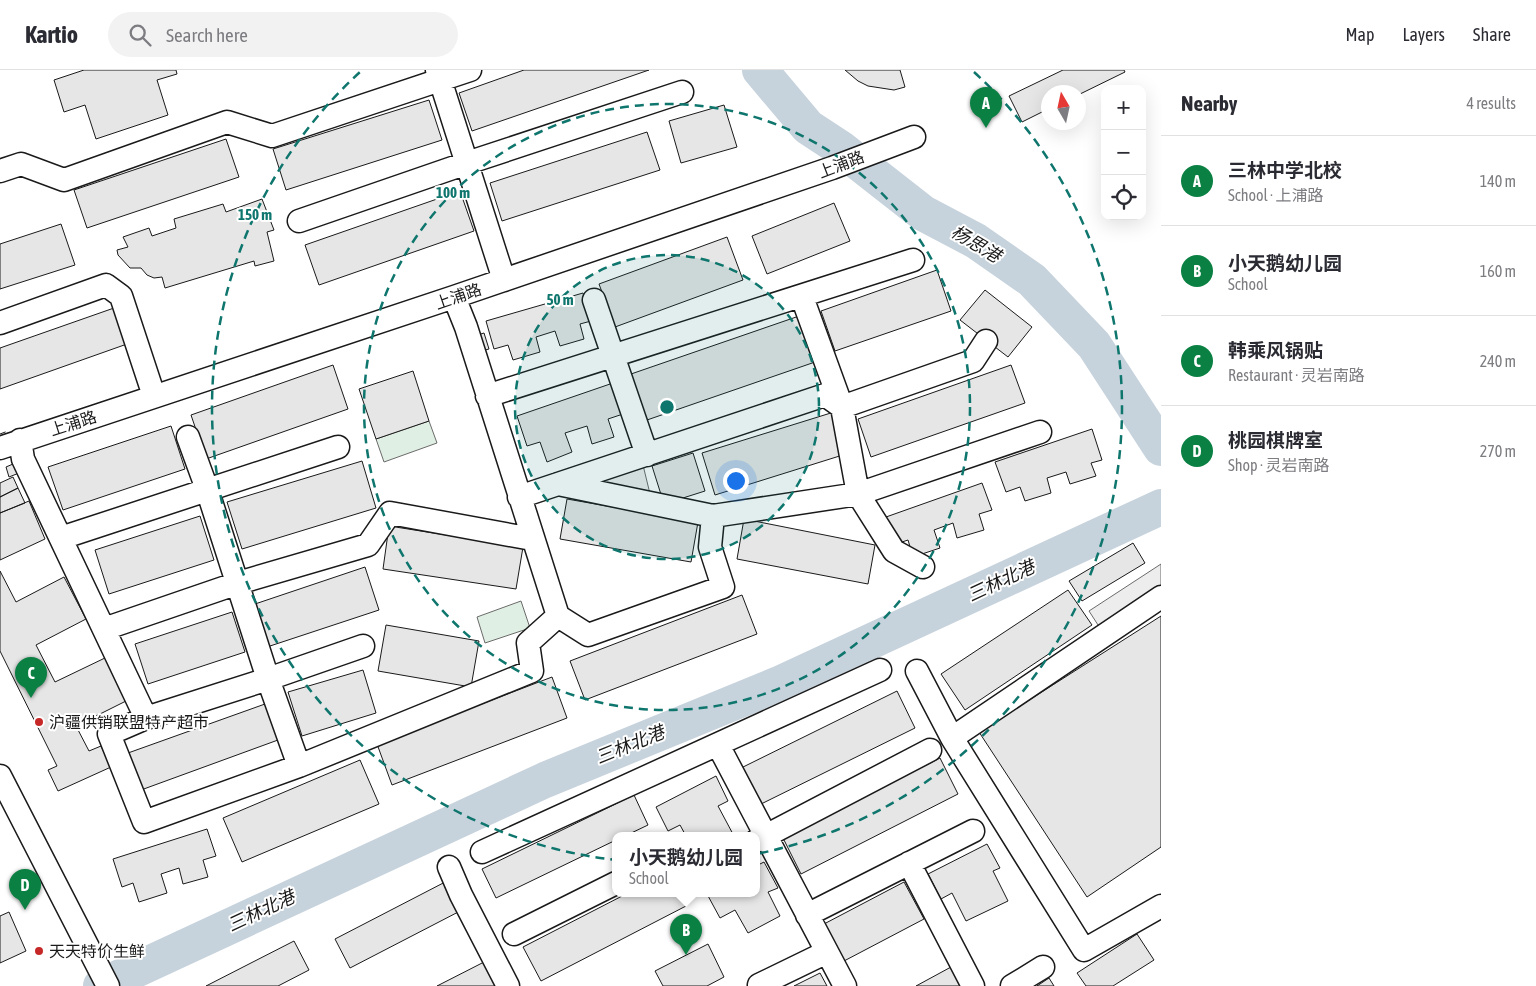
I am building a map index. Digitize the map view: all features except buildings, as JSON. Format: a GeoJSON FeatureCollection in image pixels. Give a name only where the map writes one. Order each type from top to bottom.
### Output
{"type":"FeatureCollection","features":[{"type":"Feature","properties":{"kind":"street"},"geometry":{"type":"LineString","coordinates":[[0,171],[20,164],[64,180],[227,122],[272,136],[439,75],[470,70]]}},
{"type":"Feature","properties":{"kind":"street"},"geometry":{"type":"LineString","coordinates":[[439,75],[504,280]]}},
{"type":"Feature","properties":{"kind":"street"},"geometry":{"type":"LineString","coordinates":[[299,221],[466,163],[682,92]]}},
{"type":"Feature","properties":{"kind":"street","name":"上浦路"},"geometry":{"type":"LineString","coordinates":[[10,444],[454,297],[832,168],[914,137]]}},
{"type":"Feature","properties":{"kind":"street"},"geometry":{"type":"LineString","coordinates":[[487,396],[914,260]]}},
{"type":"Feature","properties":{"kind":"street"},"geometry":{"type":"LineString","coordinates":[[0,323],[106,285],[121,296],[154,396]]}},
{"type":"Feature","properties":{"kind":"street"},"geometry":{"type":"LineString","coordinates":[[454,297],[466,327],[558,616],[588,635],[723,587],[710,547],[713,516]]}},
{"type":"Feature","properties":{"kind":"street"},"geometry":{"type":"LineString","coordinates":[[802,297],[842,407],[858,494],[894,551],[923,567]]}},
{"type":"Feature","properties":{"kind":"street"},"geometry":{"type":"LineString","coordinates":[[594,300],[647,455]]}},
{"type":"Feature","properties":{"kind":"street"},"geometry":{"type":"LineString","coordinates":[[842,407],[973,361],[986,341]]}},
{"type":"Feature","properties":{"kind":"street"},"geometry":{"type":"LineString","coordinates":[[519,497],[825,395],[842,407]]}},
{"type":"Feature","properties":{"kind":"street"},"geometry":{"type":"LineString","coordinates":[[558,484],[713,516],[858,494],[1040,432]]}},
{"type":"Feature","properties":{"kind":"street"},"geometry":{"type":"LineString","coordinates":[[188,438],[207,489],[268,679],[299,766]]}},
{"type":"Feature","properties":{"kind":"street"},"geometry":{"type":"LineString","coordinates":[[10,444],[23,459],[146,718]]}},
{"type":"Feature","properties":{"kind":"street"},"geometry":{"type":"LineString","coordinates":[[61,538],[338,447]]}},
{"type":"Feature","properties":{"kind":"street"},"geometry":{"type":"LineString","coordinates":[[104,629],[238,583],[368,545],[390,513],[532,539]]}},
{"type":"Feature","properties":{"kind":"street"},"geometry":{"type":"LineString","coordinates":[[952,738],[1161,597]]}},
{"type":"Feature","properties":{"kind":"street"},"geometry":{"type":"LineString","coordinates":[[363,646],[146,718],[109,734],[144,822],[299,766],[532,672],[528,642],[558,616]]}},
{"type":"Feature","properties":{"kind":"street"},"geometry":{"type":"LineString","coordinates":[[482,852],[880,670]]}},
{"type":"Feature","properties":{"kind":"street"},"geometry":{"type":"LineString","coordinates":[[917,671],[952,738],[1084,950],[1161,906]]}},
{"type":"Feature","properties":{"kind":"street"},"geometry":{"type":"LineString","coordinates":[[718,745],[758,832]]}},
{"type":"Feature","properties":{"kind":"street"},"geometry":{"type":"LineString","coordinates":[[845,986],[807,915],[761,838],[930,750]]}},
{"type":"Feature","properties":{"kind":"street"},"geometry":{"type":"LineString","coordinates":[[0,776],[108,986]]}},
{"type":"Feature","properties":{"kind":"street"},"geometry":{"type":"LineString","coordinates":[[807,915],[973,831]]}},
{"type":"Feature","properties":{"kind":"street"},"geometry":{"type":"LineString","coordinates":[[909,863],[973,986]]}},
{"type":"Feature","properties":{"kind":"street"},"geometry":{"type":"LineString","coordinates":[[449,867],[460,895],[508,986]]}},
{"type":"Feature","properties":{"kind":"street"},"geometry":{"type":"LineString","coordinates":[[514,934],[612,885]]}},
{"type":"Feature","properties":{"kind":"street"},"geometry":{"type":"LineString","coordinates":[[759,985],[827,952]]}},
{"type":"Feature","properties":{"kind":"street"},"geometry":{"type":"LineString","coordinates":[[1012,986],[1043,967]]}},
{"type":"Feature","properties":{"kind":"green space"},"geometry":{"type":"Polygon","coordinates":[[[429,421],[437,443],[384,462],[376,439],[429,421]]]}},
{"type":"Feature","properties":{"kind":"green space"},"geometry":{"type":"Polygon","coordinates":[[[521,601],[530,628],[485,643],[477,617],[521,601]]]}},
{"type":"Feature","properties":{"kind":"shaded area"},"geometry":{"type":"Polygon","coordinates":[[[643,465],[651,498],[598,488],[597,478],[643,465]]]}},
{"type":"Feature","properties":{"kind":"shaded area"},"geometry":{"type":"Polygon","coordinates":[[[1161,564],[1161,608],[1109,642],[1089,611],[1161,564]]]}},
{"type":"Feature","properties":{"kind":"waterway","name":"杨思港"},"geometry":{"type":"LineString","coordinates":[[760,70],[808,127],[840,148],[923,213],[976,241],[1032,280],[1094,345],[1161,448]]}},
{"type":"Feature","properties":{"kind":"waterway","name":"三林北港"},"geometry":{"type":"LineString","coordinates":[[101,986],[545,780],[779,684],[1161,507]]}},
{"type":"Feature","properties":{"kind":"fence"},"geometry":{"type":"LineString","coordinates":[[0,434],[8,431]]}},
{"type":"Feature","properties":{"kind":"place","name":"三林中学北校"},"geometry":{"type":"Point","coordinates":[986,128]}},
{"type":"Feature","properties":{"kind":"place","name":"韩乘风锅贴"},"geometry":{"type":"Point","coordinates":[31,698]}},
{"type":"Feature","properties":{"kind":"place","name":"沪疆供销联盟特产超市"},"geometry":{"type":"Point","coordinates":[39,722]}},
{"type":"Feature","properties":{"kind":"place","name":"桃园棋牌室"},"geometry":{"type":"Point","coordinates":[25,910]}},
{"type":"Feature","properties":{"kind":"place","name":"天天特价生鲜"},"geometry":{"type":"Point","coordinates":[39,951]}},
{"type":"Feature","properties":{"kind":"place","name":"小天鹅幼儿园"},"geometry":{"type":"Point","coordinates":[686,955]}}]}
